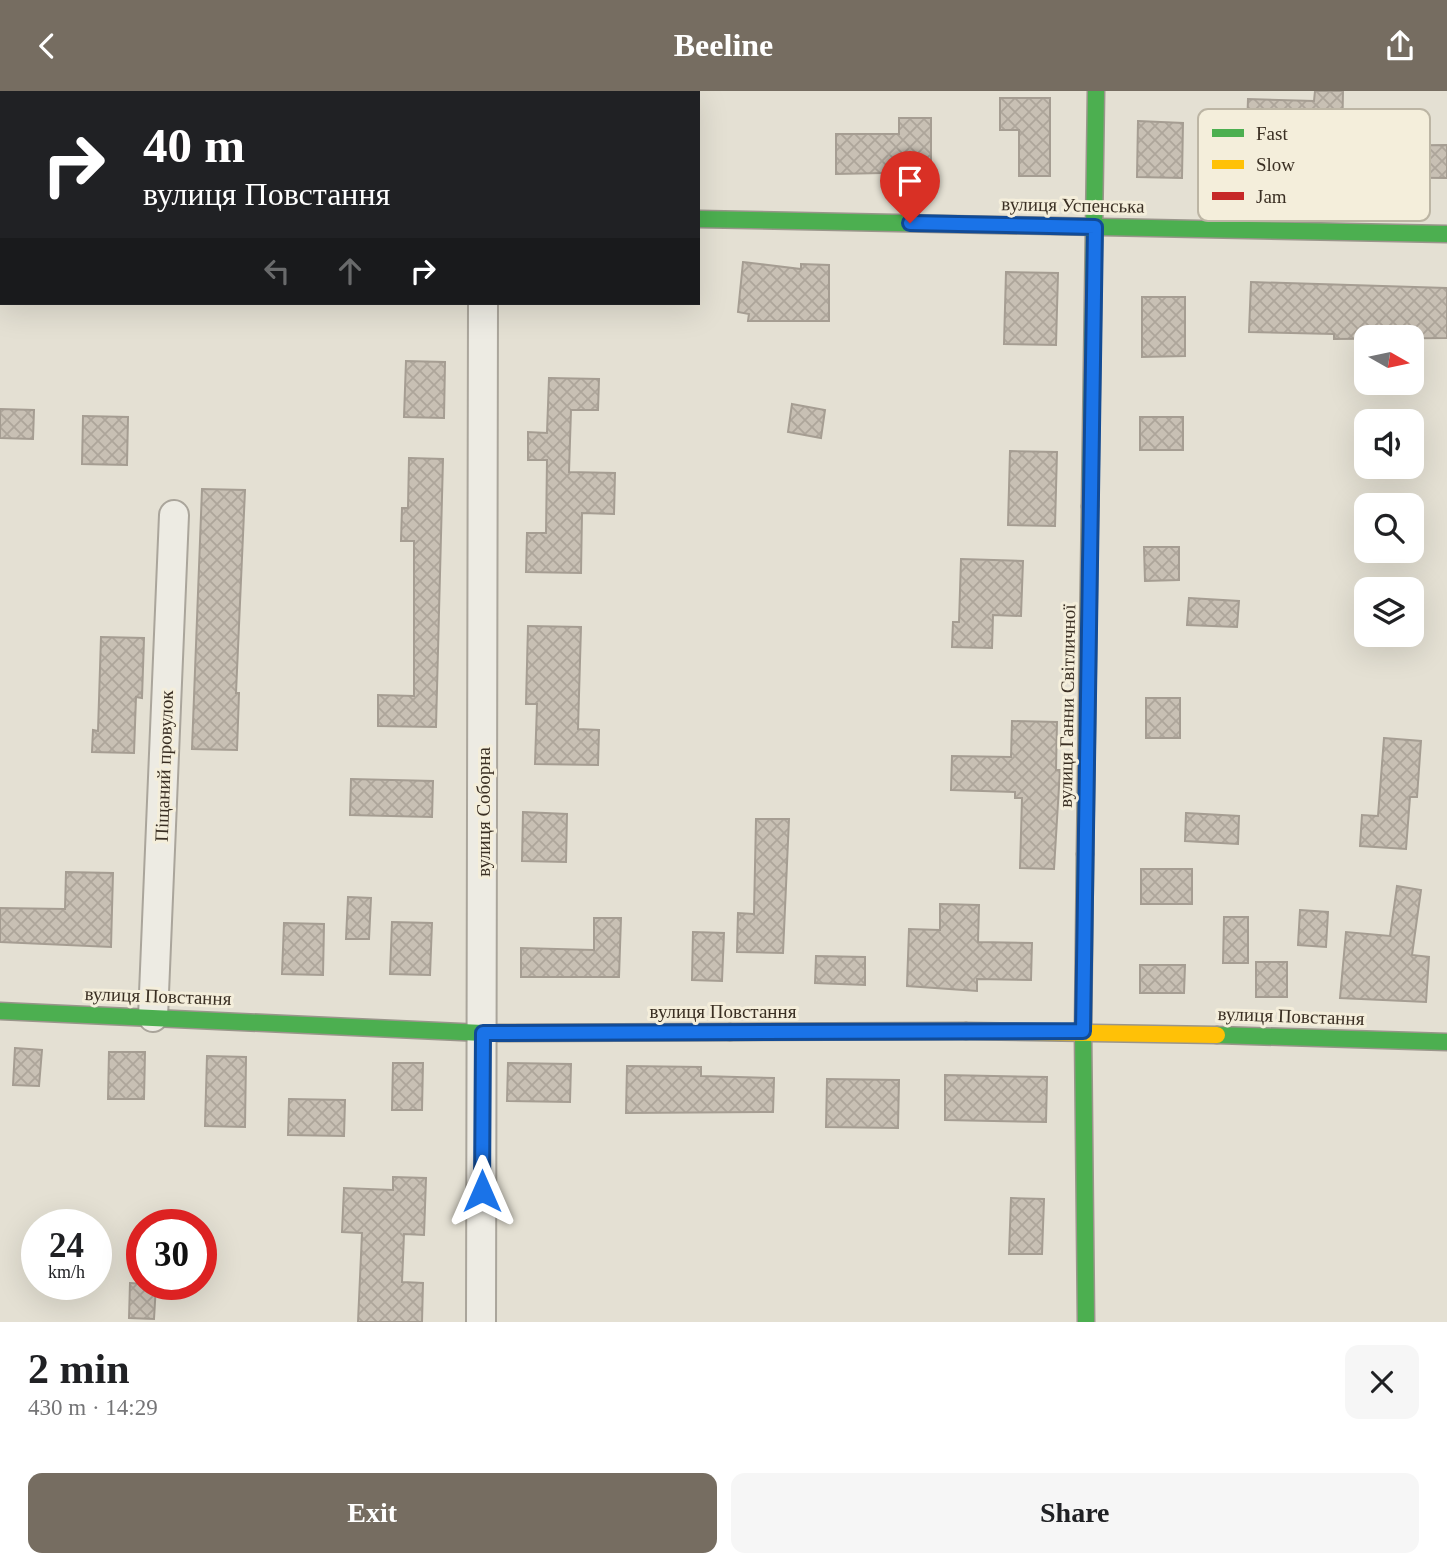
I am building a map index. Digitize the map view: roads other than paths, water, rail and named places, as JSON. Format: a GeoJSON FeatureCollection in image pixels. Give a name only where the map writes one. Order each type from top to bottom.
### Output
{"type":"FeatureCollection","features":[{"type":"Feature","properties":{"kind":"street","name":"вулиця Ганни Світличної"},"geometry":{"type":"LineString","coordinates":[[1086,1322],[1083,1031],[1096,91]]}},
{"type":"Feature","properties":{"kind":"street","name":"вулиця Успенська"},"geometry":{"type":"LineString","coordinates":[[700,219],[1447,234]]}},
{"type":"Feature","properties":{"kind":"street","name":"вулиця Соборна"},"geometry":{"type":"LineString","coordinates":[[481,1322],[483,305]]}},
{"type":"Feature","properties":{"kind":"street","name":"Піщаний провулок"},"geometry":{"type":"LineString","coordinates":[[153,1017],[174,515]]}},
{"type":"Feature","properties":{"kind":"street","name":"вулиця Повстання"},"geometry":{"type":"LineString","coordinates":[[0,1011],[483,1033],[1083,1031],[1447,1042]]}}]}
